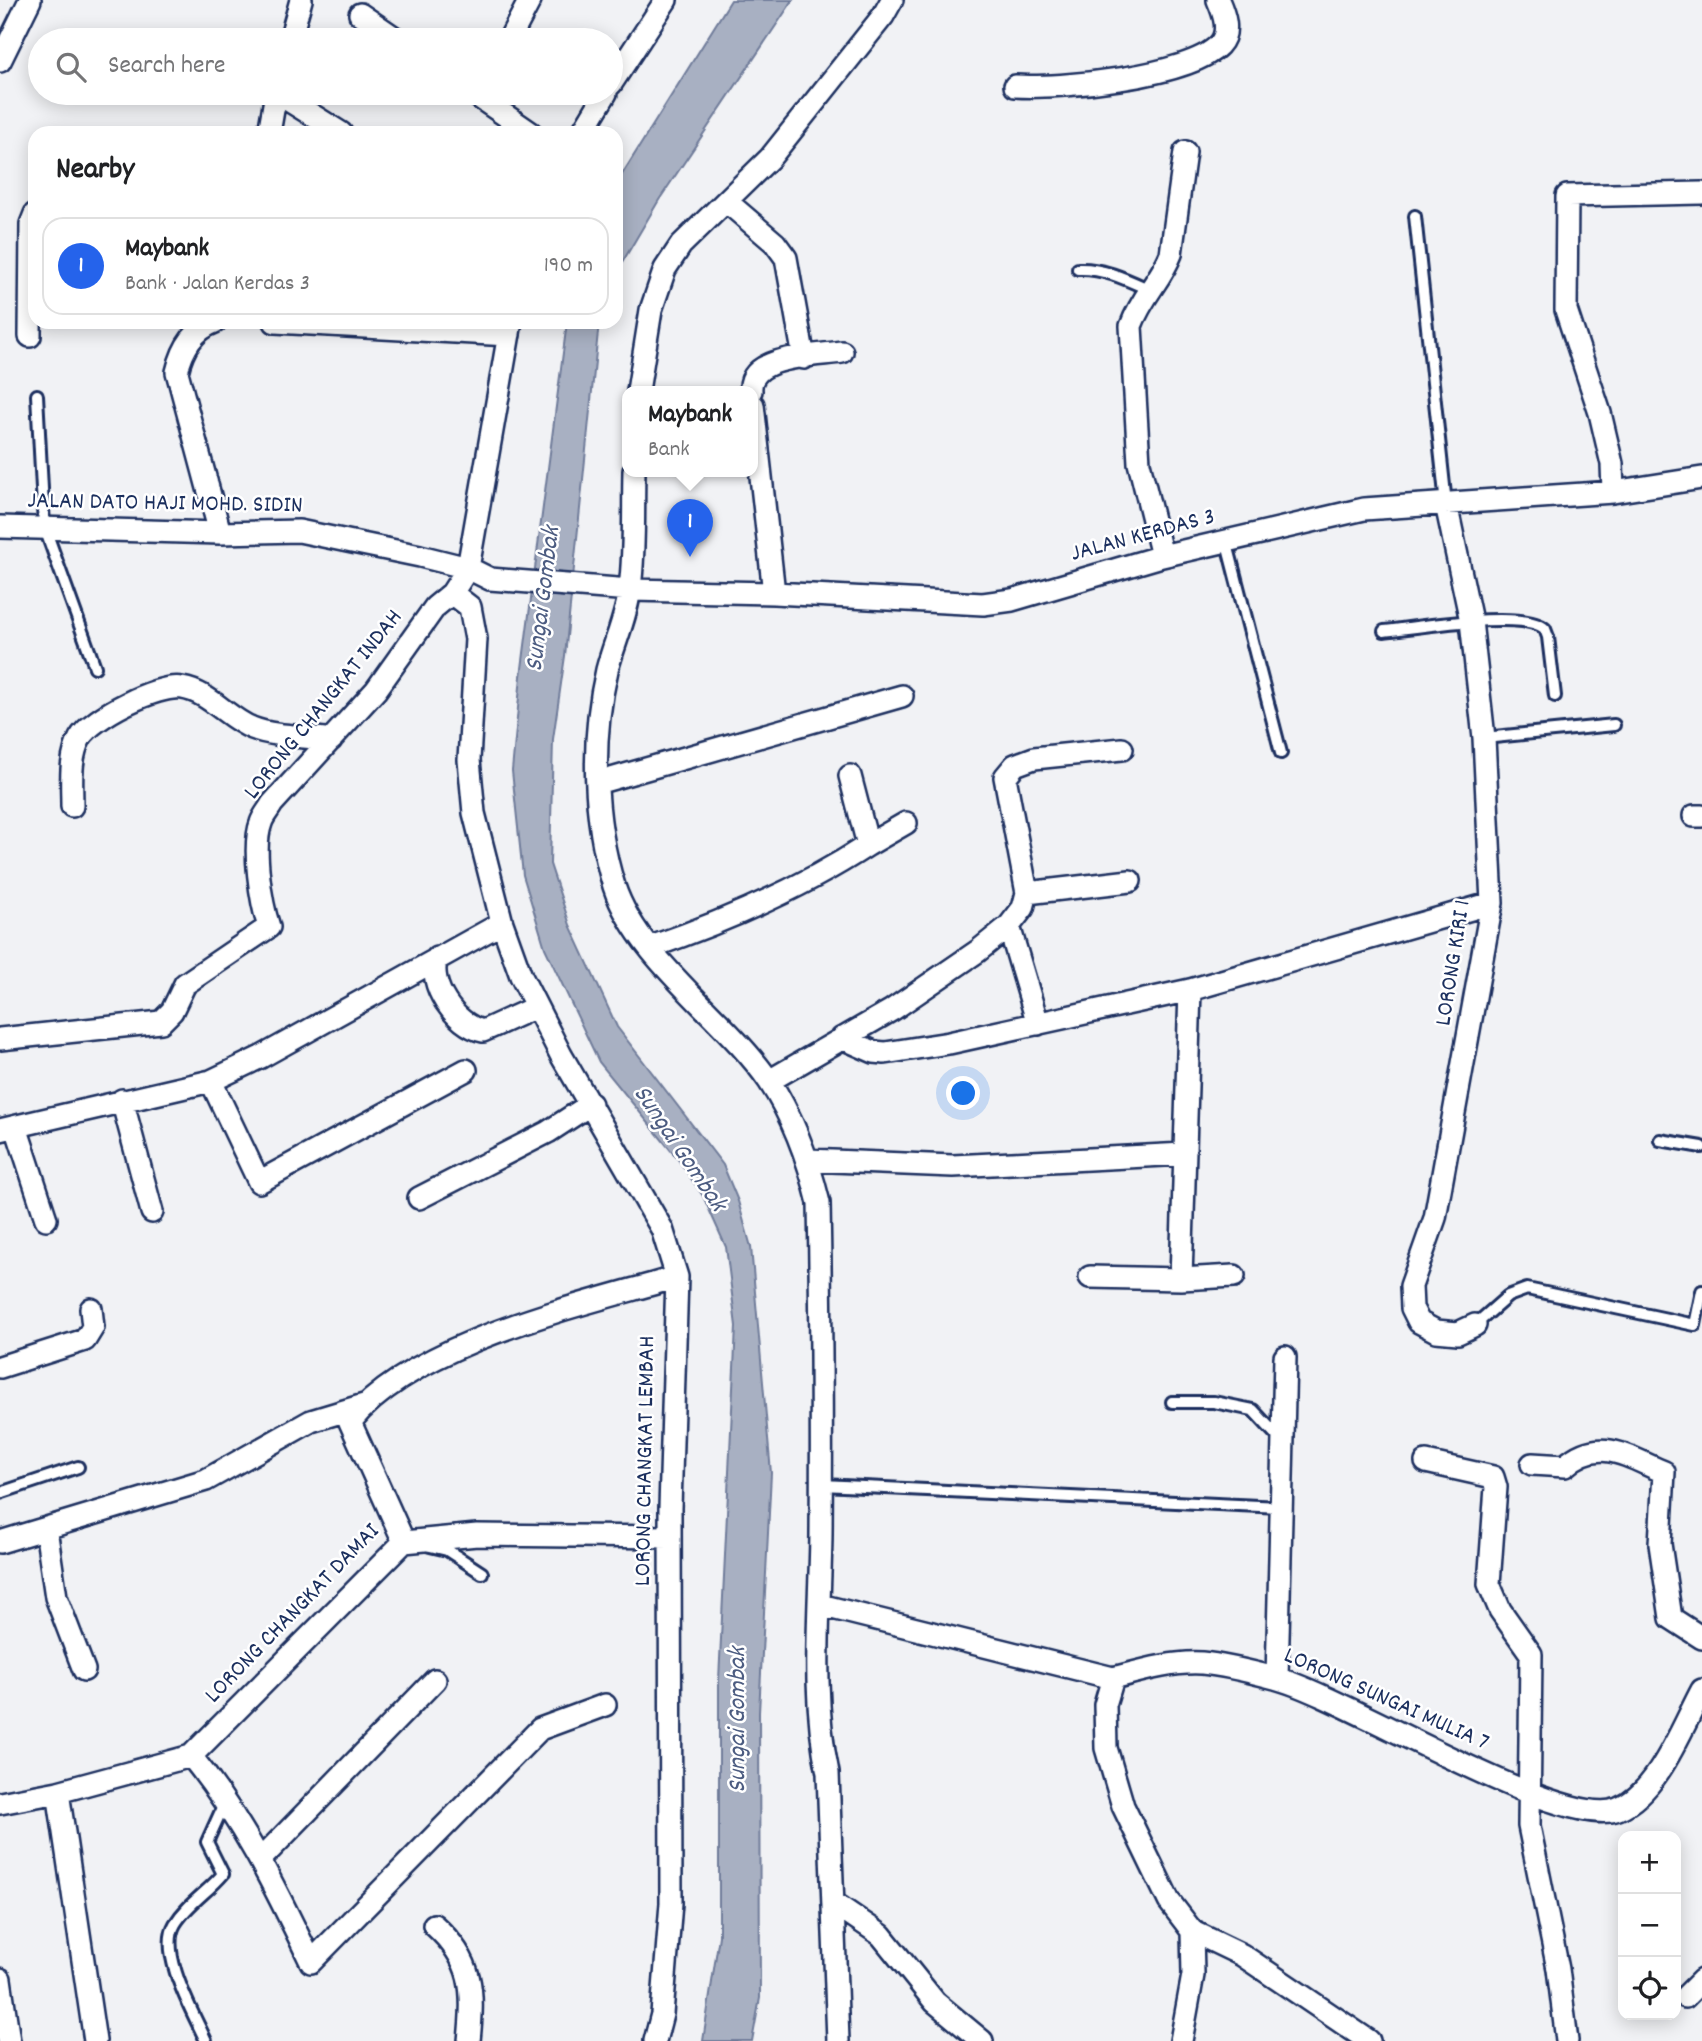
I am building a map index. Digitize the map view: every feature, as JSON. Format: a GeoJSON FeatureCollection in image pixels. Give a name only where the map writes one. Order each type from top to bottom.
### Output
{"type":"FeatureCollection","features":[{"type":"Feature","properties":{"kind":"street"},"geometry":{"type":"LineString","coordinates":[[0,61],[30,0]]}},
{"type":"Feature","properties":{"kind":"street"},"geometry":{"type":"LineString","coordinates":[[293,28],[301,0]]}},
{"type":"Feature","properties":{"kind":"street"},"geometry":{"type":"LineString","coordinates":[[515,28],[530,0]]}},
{"type":"Feature","properties":{"kind":"street"},"geometry":{"type":"LineString","coordinates":[[623,66],[666,0]]}},
{"type":"Feature","properties":{"kind":"street"},"geometry":{"type":"LineString","coordinates":[[639,386],[651,310],[665,269],[681,245],[770,158],[883,16],[892,0]]}},
{"type":"Feature","properties":{"kind":"street"},"geometry":{"type":"LineString","coordinates":[[1015,86],[1078,85],[1198,60],[1220,44],[1227,23],[1218,0]]}},
{"type":"Feature","properties":{"kind":"street"},"geometry":{"type":"LineString","coordinates":[[360,14],[380,28]]}},
{"type":"Feature","properties":{"kind":"street"},"geometry":{"type":"LineString","coordinates":[[271,126],[274,105]]}},
{"type":"Feature","properties":{"kind":"street"},"geometry":{"type":"LineString","coordinates":[[296,105],[330,126]]}},
{"type":"Feature","properties":{"kind":"street"},"geometry":{"type":"LineString","coordinates":[[490,105],[521,126]]}},
{"type":"Feature","properties":{"kind":"street"},"geometry":{"type":"LineString","coordinates":[[586,126],[599,105]]}},
{"type":"Feature","properties":{"kind":"street"},"geometry":{"type":"LineString","coordinates":[[1161,556],[1139,463],[1131,326],[1148,289],[1165,269],[1171,254],[1185,152]]}},
{"type":"Feature","properties":{"kind":"street"},"geometry":{"type":"LineString","coordinates":[[1613,492],[1612,464],[1600,414],[1566,310],[1567,196],[1702,193]]}},
{"type":"Feature","properties":{"kind":"street"},"geometry":{"type":"LineString","coordinates":[[726,201],[775,243],[786,258],[804,358]]}},
{"type":"Feature","properties":{"kind":"street"},"geometry":{"type":"LineString","coordinates":[[30,329],[30,337]]}},
{"type":"Feature","properties":{"kind":"street"},"geometry":{"type":"LineString","coordinates":[[205,329],[192,338],[185,348],[177,372],[220,533]]}},
{"type":"Feature","properties":{"kind":"street"},"geometry":{"type":"LineString","coordinates":[[468,568],[510,329]]}},
{"type":"Feature","properties":{"kind":"street"},"geometry":{"type":"LineString","coordinates":[[751,386],[750,380],[755,372],[769,364],[842,352]]}},
{"type":"Feature","properties":{"kind":"street"},"geometry":{"type":"LineString","coordinates":[[758,450],[774,593]]}},
{"type":"Feature","properties":{"kind":"street"},"geometry":{"type":"LineString","coordinates":[[634,477],[630,590],[602,695],[597,783],[604,839],[615,887],[632,922],[651,947],[769,1081],[808,1160],[819,1203],[822,1485],[818,1710],[828,1773],[838,2041]]}},
{"type":"Feature","properties":{"kind":"street","name":"JALAN KERDAS 3"},"geometry":{"type":"LineString","coordinates":[[490,579],[630,590],[774,593],[984,604],[1012,600],[1161,556],[1364,509],[1613,492],[1702,478]]}},
{"type":"Feature","properties":{"kind":"street","name":"LORONG KIRI 1"},"geometry":{"type":"LineString","coordinates":[[1446,504],[1471,621],[1484,738],[1492,903],[1435,1218],[1410,1286],[1412,1308],[1419,1322],[1436,1331],[1458,1333],[1475,1325]]}},
{"type":"Feature","properties":{"kind":"street","name":"JALAN DATO HAJI MOHD. SIDIN"},"geometry":{"type":"LineString","coordinates":[[0,527],[44,526],[220,533],[299,531],[468,568],[490,579]]}},
{"type":"Feature","properties":{"kind":"street","name":"LORONG CHANGKAT INDAH"},"geometry":{"type":"LineString","coordinates":[[0,1039],[161,1022],[172,1011],[185,984],[269,927],[264,911],[257,841],[261,822],[272,804],[376,690],[435,607],[452,593],[468,568]]}},
{"type":"Feature","properties":{"kind":"street","name":"LORONG CHANGKAT LEMBAH"},"geometry":{"type":"LineString","coordinates":[[452,593],[470,607],[476,639],[469,760],[473,800],[502,923],[536,1007],[662,1229],[677,1277],[670,1537],[671,1903],[662,2014],[655,2041]]}},
{"type":"Feature","properties":{"kind":"street"},"geometry":{"type":"LineString","coordinates":[[72,806],[72,763],[80,737],[102,718],[155,690],[182,687],[200,694],[252,728],[331,740]]}},
{"type":"Feature","properties":{"kind":"street"},"geometry":{"type":"LineString","coordinates":[[597,783],[902,696]]}},
{"type":"Feature","properties":{"kind":"street"},"geometry":{"type":"LineString","coordinates":[[769,1081],[932,984],[1009,926],[1023,908],[1027,893],[1004,778],[1016,765],[1034,758],[1122,749]]}},
{"type":"Feature","properties":{"kind":"street"},"geometry":{"type":"LineString","coordinates":[[850,775],[868,845]]}},
{"type":"Feature","properties":{"kind":"street"},"geometry":{"type":"LineString","coordinates":[[651,947],[754,906],[838,864],[906,823]]}},
{"type":"Feature","properties":{"kind":"street"},"geometry":{"type":"LineString","coordinates":[[1027,893],[1130,881]]}},
{"type":"Feature","properties":{"kind":"street"},"geometry":{"type":"LineString","coordinates":[[842,1038],[874,1052],[914,1050],[1190,990],[1492,903]]}},
{"type":"Feature","properties":{"kind":"street"},"geometry":{"type":"LineString","coordinates":[[46,1219],[8,1128],[211,1081],[261,1057],[502,923]]}},
{"type":"Feature","properties":{"kind":"street"},"geometry":{"type":"LineString","coordinates":[[1009,926],[1038,1024]]}},
{"type":"Feature","properties":{"kind":"street"},"geometry":{"type":"LineString","coordinates":[[437,958],[433,968],[440,991],[475,1029],[483,1031],[536,1007]]}},
{"type":"Feature","properties":{"kind":"street"},"geometry":{"type":"LineString","coordinates":[[1181,1279],[1190,990]]}},
{"type":"Feature","properties":{"kind":"street"},"geometry":{"type":"LineString","coordinates":[[211,1081],[259,1182],[466,1070]]}},
{"type":"Feature","properties":{"kind":"street"},"geometry":{"type":"LineString","coordinates":[[121,1100],[152,1212]]}},
{"type":"Feature","properties":{"kind":"street"},"geometry":{"type":"LineString","coordinates":[[419,1198],[548,1132],[591,1104]]}},
{"type":"Feature","properties":{"kind":"street"},"geometry":{"type":"LineString","coordinates":[[808,1160],[953,1166],[1184,1154]]}},
{"type":"Feature","properties":{"kind":"street"},"geometry":{"type":"LineString","coordinates":[[1090,1277],[1181,1279],[1234,1276]]}},
{"type":"Feature","properties":{"kind":"street"},"geometry":{"type":"LineString","coordinates":[[0,1542],[206,1480],[311,1421],[364,1405],[392,1382],[498,1330],[677,1277]]}},
{"type":"Feature","properties":{"kind":"street"},"geometry":{"type":"LineString","coordinates":[[0,1367],[85,1340],[93,1327],[91,1309]]}},
{"type":"Feature","properties":{"kind":"street"},"geometry":{"type":"LineString","coordinates":[[1277,1678],[1286,1357]]}},
{"type":"Feature","properties":{"kind":"street","name":"LORONG CHANGKAT DAMAI"},"geometry":{"type":"LineString","coordinates":[[0,1803],[58,1792],[191,1756],[404,1542],[350,1422],[364,1405]]}},
{"type":"Feature","properties":{"kind":"street"},"geometry":{"type":"LineString","coordinates":[[1532,1464],[1565,1466],[1576,1456],[1602,1448],[1664,1472],[1660,1544],[1671,1618],[1702,1638]]}},
{"type":"Feature","properties":{"kind":"street"},"geometry":{"type":"LineString","coordinates":[[1426,1462],[1493,1477],[1496,1487],[1489,1584],[1500,1610],[1531,1654],[1529,1826],[1558,1969],[1567,2041]]}},
{"type":"Feature","properties":{"kind":"street"},"geometry":{"type":"LineString","coordinates":[[46,1528],[56,1597],[84,1670]]}},
{"type":"Feature","properties":{"kind":"street"},"geometry":{"type":"LineString","coordinates":[[404,1542],[477,1535],[670,1537]]}},
{"type":"Feature","properties":{"kind":"street"},"geometry":{"type":"LineString","coordinates":[[820,1605],[1113,1678],[1105,1705],[1106,1748],[1123,1806],[1169,1901],[1192,1931],[1242,1955],[1345,2034],[1369,2041]]}},
{"type":"Feature","properties":{"kind":"street","name":"LORONG SUNGAI MULIA 7"},"geometry":{"type":"LineString","coordinates":[[1113,1678],[1141,1671],[1200,1663],[1277,1678],[1529,1792],[1594,1811],[1616,1811],[1637,1799],[1656,1776],[1702,1690]]}},
{"type":"Feature","properties":{"kind":"street"},"geometry":{"type":"LineString","coordinates":[[261,1859],[435,1680]]}},
{"type":"Feature","properties":{"kind":"street"},"geometry":{"type":"LineString","coordinates":[[191,1756],[226,1800],[261,1859],[311,1962],[540,1729],[605,1705]]}},
{"type":"Feature","properties":{"kind":"street"},"geometry":{"type":"LineString","coordinates":[[58,1792],[95,2041]]}},
{"type":"Feature","properties":{"kind":"street"},"geometry":{"type":"LineString","coordinates":[[834,1903],[881,1935],[935,2002],[982,2041]]}},
{"type":"Feature","properties":{"kind":"street"},"geometry":{"type":"LineString","coordinates":[[433,1925],[450,1940],[470,1977],[470,2041]]}},
{"type":"Feature","properties":{"kind":"street"},"geometry":{"type":"LineString","coordinates":[[1181,2041],[1193,1975],[1192,1931]]}},
{"type":"Feature","properties":{"kind":"street"},"geometry":{"type":"LineString","coordinates":[[0,1979],[9,2041]]}},
{"type":"Feature","properties":{"kind":"street"},"geometry":{"type":"LineString","coordinates":[[1685,1997],[1702,1980]]}},
{"type":"Feature","properties":{"kind":"lane"},"geometry":{"type":"LineString","coordinates":[[1415,216],[1446,504]]}},
{"type":"Feature","properties":{"kind":"lane"},"geometry":{"type":"LineString","coordinates":[[1078,269],[1091,269],[1124,278],[1148,289]]}},
{"type":"Feature","properties":{"kind":"lane"},"geometry":{"type":"LineString","coordinates":[[37,395],[44,526],[95,667]]}},
{"type":"Feature","properties":{"kind":"lane"},"geometry":{"type":"LineString","coordinates":[[1226,540],[1281,753]]}},
{"type":"Feature","properties":{"kind":"lane"},"geometry":{"type":"LineString","coordinates":[[1384,631],[1471,621],[1535,622],[1541,625],[1548,637],[1555,695]]}},
{"type":"Feature","properties":{"kind":"lane"},"geometry":{"type":"LineString","coordinates":[[1484,738],[1614,725]]}},
{"type":"Feature","properties":{"kind":"lane"},"geometry":{"type":"LineString","coordinates":[[1660,1140],[1702,1147]]}},
{"type":"Feature","properties":{"kind":"lane"},"geometry":{"type":"LineString","coordinates":[[1475,1325],[1508,1296],[1527,1289],[1695,1325],[1702,1291]]}},
{"type":"Feature","properties":{"kind":"lane"},"geometry":{"type":"LineString","coordinates":[[1172,1402],[1214,1402],[1253,1410],[1283,1443]]}},
{"type":"Feature","properties":{"kind":"lane"},"geometry":{"type":"LineString","coordinates":[[0,1493],[78,1467]]}},
{"type":"Feature","properties":{"kind":"lane"},"geometry":{"type":"LineString","coordinates":[[822,1485],[1281,1507]]}},
{"type":"Feature","properties":{"kind":"lane"},"geometry":{"type":"LineString","coordinates":[[404,1542],[447,1550],[482,1573]]}},
{"type":"Feature","properties":{"kind":"lane"},"geometry":{"type":"LineString","coordinates":[[206,2041],[176,1972],[170,1951],[173,1927],[192,1902],[212,1888],[223,1874],[207,1842],[226,1800]]}},
{"type":"Feature","properties":{"kind":"water"},"geometry":{"type":"Polygon","coordinates":[[[731,0],[793,0],[659,200],[623,261],[623,173],[731,0]]]}},
{"type":"Feature","properties":{"kind":"water","name":"Sungai Gombak"},"geometry":{"type":"Polygon","coordinates":[[[566,329],[598,329],[565,656],[553,739],[550,864],[570,925],[617,1027],[723,1165],[738,1201],[751,1247],[771,1473],[759,1713],[760,1998],[752,2041],[703,2041],[719,1936],[719,1680],[736,1326],[726,1247],[703,1196],[677,1158],[599,1062],[545,948],[523,875],[512,771],[521,676],[566,329]]]}},
{"type":"Feature","properties":{"kind":"place","name":"Maybank"},"geometry":{"type":"Point","coordinates":[690,557]}}]}
